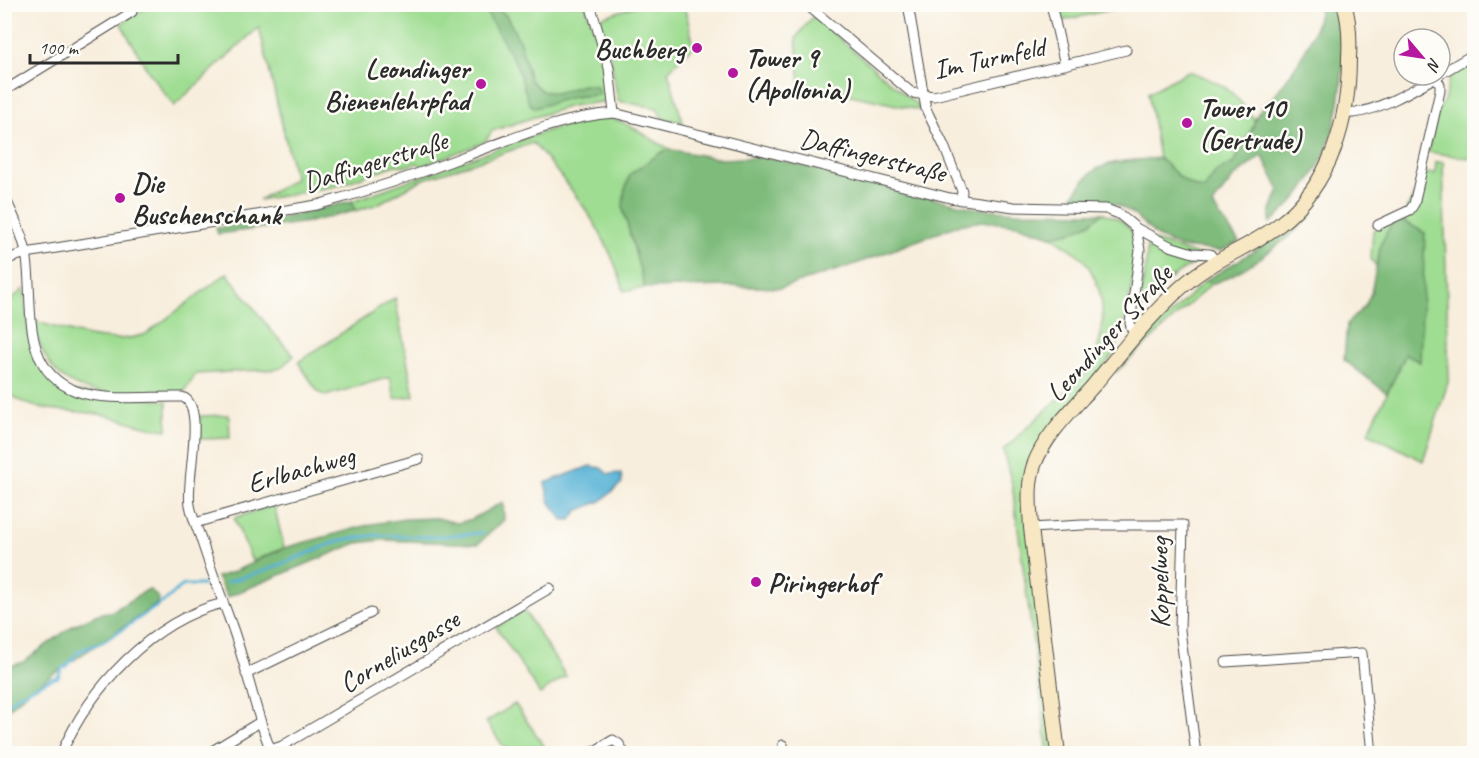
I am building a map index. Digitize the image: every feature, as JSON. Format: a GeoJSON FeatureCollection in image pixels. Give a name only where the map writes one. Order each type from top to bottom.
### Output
{"type":"FeatureCollection","features":[{"type":"Feature","properties":{"kind":"street"},"geometry":{"type":"LineString","coordinates":[[590,4],[609,68],[614,113]]}},
{"type":"Feature","properties":{"kind":"street"},"geometry":{"type":"LineString","coordinates":[[908,4],[926,109],[962,191],[961,200]]}},
{"type":"Feature","properties":{"kind":"street","name":"Im Turmfeld"},"geometry":{"type":"LineString","coordinates":[[1051,4],[1065,65]]}},
{"type":"Feature","properties":{"kind":"street","name":"Leondinger Straße"},"geometry":{"type":"LineString","coordinates":[[1058,753],[1031,528],[1030,482],[1034,466],[1040,452],[1057,428],[1178,290],[1199,273],[1278,226],[1301,206],[1312,192],[1331,158],[1345,113],[1349,78],[1349,35],[1344,4]]}},
{"type":"Feature","properties":{"kind":"street"},"geometry":{"type":"LineString","coordinates":[[810,6],[912,93],[923,95]]}},
{"type":"Feature","properties":{"kind":"street"},"geometry":{"type":"LineString","coordinates":[[4,91],[132,12]]}},
{"type":"Feature","properties":{"kind":"street","name":"Im Turmfeld"},"geometry":{"type":"LineString","coordinates":[[923,95],[934,96],[1126,50]]}},
{"type":"Feature","properties":{"kind":"street"},"geometry":{"type":"LineString","coordinates":[[1452,67],[1474,54]]}},
{"type":"Feature","properties":{"kind":"street"},"geometry":{"type":"LineString","coordinates":[[1345,113],[1356,114],[1418,87]]}},
{"type":"Feature","properties":{"kind":"street"},"geometry":{"type":"LineString","coordinates":[[1378,225],[1413,207],[1440,87]]}},
{"type":"Feature","properties":{"kind":"street","name":"Daffingerstraße"},"geometry":{"type":"LineString","coordinates":[[4,260],[26,253],[317,205],[360,193],[540,128],[576,118],[614,113],[961,200],[1014,207],[1106,209],[1124,217],[1136,228],[1170,246],[1193,253],[1210,254],[1217,263]]}},
{"type":"Feature","properties":{"kind":"street"},"geometry":{"type":"LineString","coordinates":[[4,196],[20,230],[26,253],[33,339],[43,362],[58,380],[83,393],[106,396],[182,397],[190,401],[194,426],[189,494],[195,523],[271,752]]}},
{"type":"Feature","properties":{"kind":"street"},"geometry":{"type":"LineString","coordinates":[[1136,228],[1140,256],[1130,323],[1137,335]]}},
{"type":"Feature","properties":{"kind":"street","name":"Erlbachweg"},"geometry":{"type":"LineString","coordinates":[[195,523],[419,459]]}},
{"type":"Feature","properties":{"kind":"street","name":"Koppelweg"},"geometry":{"type":"LineString","coordinates":[[1031,528],[1183,525],[1180,630],[1196,753]]}},
{"type":"Feature","properties":{"kind":"street","name":"Corneliusgasse"},"geometry":{"type":"LineString","coordinates":[[271,752],[550,588]]}},
{"type":"Feature","properties":{"kind":"street"},"geometry":{"type":"LineString","coordinates":[[61,753],[90,703],[125,663],[174,624],[201,610],[223,603]]}},
{"type":"Feature","properties":{"kind":"street"},"geometry":{"type":"LineString","coordinates":[[246,674],[371,613]]}},
{"type":"Feature","properties":{"kind":"street"},"geometry":{"type":"LineString","coordinates":[[1226,662],[1362,652],[1372,753]]}},
{"type":"Feature","properties":{"kind":"street"},"geometry":{"type":"LineString","coordinates":[[207,753],[260,722]]}},
{"type":"Feature","properties":{"kind":"street"},"geometry":{"type":"LineString","coordinates":[[590,753],[613,740],[625,753]]}},
{"type":"Feature","properties":{"kind":"green space"},"geometry":{"type":"Polygon","coordinates":[[[151,4],[482,4],[484,7],[489,4],[585,5],[600,44],[609,101],[571,106],[492,131],[485,142],[422,166],[417,163],[407,166],[395,165],[337,186],[259,200],[295,179],[259,27],[174,106],[148,71],[121,24],[151,4]]]}},
{"type":"Feature","properties":{"kind":"green space"},"geometry":{"type":"Polygon","coordinates":[[[482,5],[496,5],[507,17],[520,42],[530,80],[542,91],[556,93],[583,85],[597,86],[599,95],[572,97],[535,108],[529,103],[516,64],[482,5]]]}},
{"type":"Feature","properties":{"kind":"green space"},"geometry":{"type":"Polygon","coordinates":[[[638,5],[684,5],[694,46],[668,71],[683,123],[662,118],[657,108],[618,101],[608,44],[599,18],[638,5]]]}},
{"type":"Feature","properties":{"kind":"green space"},"geometry":{"type":"Polygon","coordinates":[[[1057,5],[1119,5],[1119,8],[1061,21],[1057,5]]]}},
{"type":"Feature","properties":{"kind":"green space"},"geometry":{"type":"Polygon","coordinates":[[[1320,5],[1337,5],[1341,19],[1343,64],[1338,110],[1325,152],[1315,172],[1288,207],[1270,223],[1270,213],[1279,189],[1262,155],[1233,178],[1212,205],[1239,242],[1220,251],[1180,247],[1158,237],[1132,213],[1116,204],[1070,200],[1084,180],[1097,169],[1113,163],[1132,160],[1159,158],[1186,182],[1204,189],[1216,172],[1234,163],[1257,116],[1299,61],[1315,28],[1320,5]]]}},
{"type":"Feature","properties":{"kind":"green space"},"geometry":{"type":"Polygon","coordinates":[[[813,16],[924,111],[800,84],[796,38],[813,16]]]}},
{"type":"Feature","properties":{"kind":"green space"},"geometry":{"type":"Polygon","coordinates":[[[1474,59],[1474,159],[1428,152],[1439,108],[1444,101],[1448,87],[1452,87],[1452,75],[1459,67],[1474,59]]]}},
{"type":"Feature","properties":{"kind":"green space"},"geometry":{"type":"Polygon","coordinates":[[[1188,71],[1226,88],[1254,119],[1254,125],[1234,163],[1216,172],[1204,189],[1186,182],[1159,158],[1148,93],[1188,71]]]}},
{"type":"Feature","properties":{"kind":"green space"},"geometry":{"type":"Polygon","coordinates":[[[605,118],[632,127],[672,150],[662,152],[630,175],[623,209],[645,288],[624,291],[608,248],[587,212],[533,143],[421,180],[378,204],[355,211],[352,201],[549,130],[585,120],[605,118]]]}},
{"type":"Feature","properties":{"kind":"green space"},"geometry":{"type":"Polygon","coordinates":[[[672,150],[722,159],[767,157],[974,208],[1017,212],[1103,213],[1089,224],[1071,232],[1051,236],[1017,225],[982,221],[958,225],[853,265],[781,288],[727,286],[645,288],[623,209],[624,193],[630,174],[662,152],[672,150]]]}},
{"type":"Feature","properties":{"kind":"green space"},"geometry":{"type":"Polygon","coordinates":[[[1436,162],[1443,162],[1449,379],[1423,461],[1368,433],[1406,354],[1419,362],[1381,244],[1376,266],[1371,259],[1373,230],[1402,217],[1426,173],[1435,174],[1436,162]]]}},
{"type":"Feature","properties":{"kind":"green space"},"geometry":{"type":"Polygon","coordinates":[[[352,201],[355,211],[309,222],[218,234],[216,228],[283,218],[352,201]]]}},
{"type":"Feature","properties":{"kind":"green space"},"geometry":{"type":"Polygon","coordinates":[[[1308,211],[1312,215],[1265,255],[1223,279],[1211,284],[1206,280],[1285,232],[1308,211]]]}},
{"type":"Feature","properties":{"kind":"green space"},"geometry":{"type":"Polygon","coordinates":[[[1103,213],[1124,222],[1132,233],[1135,244],[1133,276],[1121,330],[1112,356],[1027,467],[1053,753],[1048,753],[1012,484],[1003,450],[1087,372],[1093,360],[1101,335],[1102,321],[1100,294],[1096,281],[1090,269],[1073,250],[1051,236],[1078,228],[1103,213]]]}},
{"type":"Feature","properties":{"kind":"green space"},"geometry":{"type":"Polygon","coordinates":[[[1398,218],[1425,233],[1420,362],[1406,354],[1387,393],[1344,360],[1347,324],[1365,306],[1371,293],[1381,244],[1388,230],[1398,218]]]}},
{"type":"Feature","properties":{"kind":"green space"},"geometry":{"type":"Polygon","coordinates":[[[1148,239],[1201,256],[1203,261],[1173,277],[1137,313],[1145,274],[1148,239]]]}},
{"type":"Feature","properties":{"kind":"green space"},"geometry":{"type":"Polygon","coordinates":[[[227,273],[294,356],[279,369],[196,374],[185,391],[179,394],[107,393],[86,389],[68,381],[53,368],[41,348],[34,321],[90,336],[132,338],[146,334],[227,273]]]}},
{"type":"Feature","properties":{"kind":"green space"},"geometry":{"type":"Polygon","coordinates":[[[1206,280],[1211,284],[1115,373],[1143,341],[1206,280]]]}},
{"type":"Feature","properties":{"kind":"green space"},"geometry":{"type":"Polygon","coordinates":[[[24,289],[30,340],[34,353],[68,391],[167,401],[167,430],[98,414],[36,407],[24,403],[5,389],[4,311],[13,298],[24,289]]]}},
{"type":"Feature","properties":{"kind":"green space"},"geometry":{"type":"Polygon","coordinates":[[[395,298],[414,396],[395,399],[390,377],[325,396],[318,392],[298,362],[395,298]]]}},
{"type":"Feature","properties":{"kind":"green space"},"geometry":{"type":"Polygon","coordinates":[[[229,415],[230,438],[201,439],[200,416],[229,415]]]}},
{"type":"Feature","properties":{"kind":"green space"},"geometry":{"type":"Polygon","coordinates":[[[503,502],[504,520],[478,544],[383,540],[357,543],[227,597],[217,577],[284,548],[372,524],[405,519],[437,518],[458,523],[472,519],[503,502]]]}},
{"type":"Feature","properties":{"kind":"green space"},"geometry":{"type":"Polygon","coordinates":[[[274,505],[284,548],[252,561],[234,518],[274,505]]]}},
{"type":"Feature","properties":{"kind":"green space"},"geometry":{"type":"Polygon","coordinates":[[[149,589],[158,597],[157,604],[31,689],[5,712],[5,660],[11,666],[23,662],[74,625],[98,614],[113,611],[149,589]]]}},
{"type":"Feature","properties":{"kind":"green space"},"geometry":{"type":"Polygon","coordinates":[[[524,610],[566,676],[540,694],[496,627],[524,610]]]}},
{"type":"Feature","properties":{"kind":"green space"},"geometry":{"type":"Polygon","coordinates":[[[515,704],[549,753],[508,753],[486,722],[515,704]]]}},
{"type":"Feature","properties":{"kind":"water"},"geometry":{"type":"Polygon","coordinates":[[[590,466],[601,468],[608,474],[621,473],[622,483],[601,501],[577,511],[571,520],[563,520],[550,503],[545,483],[590,466]]]}},
{"type":"Feature","properties":{"kind":"waterway"},"geometry":{"type":"LineString","coordinates":[[227,582],[267,570],[338,541],[376,535],[430,537],[483,533]]}},
{"type":"Feature","properties":{"kind":"waterway"},"geometry":{"type":"LineString","coordinates":[[4,703],[58,677],[62,668],[67,666],[78,652],[104,641],[123,629],[184,585],[204,585]]}},
{"type":"Feature","properties":{"kind":"place","name":"Buchberg"},"geometry":{"type":"Point","coordinates":[697,48]}},
{"type":"Feature","properties":{"kind":"place","name":"Tower 9 (Apollonia)"},"geometry":{"type":"Point","coordinates":[733,73]}},
{"type":"Feature","properties":{"kind":"place","name":"Leondinger Bienenlehrpfad"},"geometry":{"type":"Point","coordinates":[481,84]}},
{"type":"Feature","properties":{"kind":"place","name":"Tower 10 (Gertrude)"},"geometry":{"type":"Point","coordinates":[1187,123]}},
{"type":"Feature","properties":{"kind":"place","name":"Die Buschenschank"},"geometry":{"type":"Point","coordinates":[120,198]}},
{"type":"Feature","properties":{"kind":"place","name":"Piringerhof"},"geometry":{"type":"Point","coordinates":[756,582]}}]}
